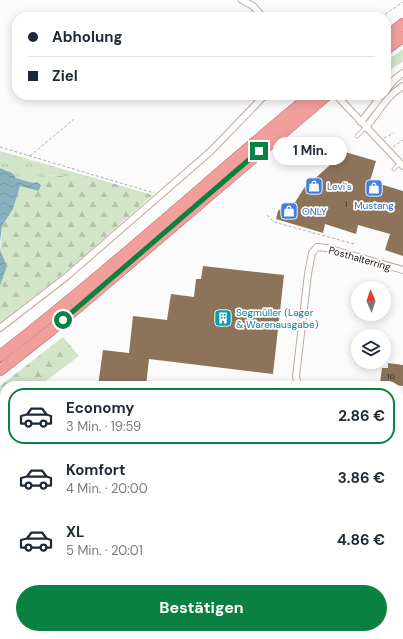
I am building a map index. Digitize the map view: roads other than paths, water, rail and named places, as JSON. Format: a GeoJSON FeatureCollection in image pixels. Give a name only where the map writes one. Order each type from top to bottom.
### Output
{"type":"FeatureCollection","features":[{"type":"Feature","properties":{"kind":"highway"},"geometry":{"type":"LineString","coordinates":[[391,33],[403,24]]}},
{"type":"Feature","properties":{"kind":"highway"},"geometry":{"type":"LineString","coordinates":[[391,45],[403,37]]}},
{"type":"Feature","properties":{"kind":"highway"},"geometry":{"type":"LineString","coordinates":[[0,356],[46,321],[304,100]]}},
{"type":"Feature","properties":{"kind":"highway"},"geometry":{"type":"LineString","coordinates":[[0,370],[51,330],[321,100]]}},
{"type":"Feature","properties":{"kind":"street"},"geometry":{"type":"LineString","coordinates":[[242,0],[253,6]]}},
{"type":"Feature","properties":{"kind":"street"},"geometry":{"type":"LineString","coordinates":[[250,0],[258,12]]}},
{"type":"Feature","properties":{"kind":"street"},"geometry":{"type":"LineString","coordinates":[[391,84],[403,73]]}},
{"type":"Feature","properties":{"kind":"street"},"geometry":{"type":"LineString","coordinates":[[391,95],[403,86]]}},
{"type":"Feature","properties":{"kind":"street"},"geometry":{"type":"LineString","coordinates":[[0,328],[66,277],[211,151],[260,100]]}},
{"type":"Feature","properties":{"kind":"street"},"geometry":{"type":"LineString","coordinates":[[341,100],[402,164]]}},
{"type":"Feature","properties":{"kind":"street"},"geometry":{"type":"LineString","coordinates":[[361,122],[378,100]]}},
{"type":"Feature","properties":{"kind":"street"},"geometry":{"type":"LineString","coordinates":[[366,127],[373,120],[386,100]]}},
{"type":"Feature","properties":{"kind":"street","name":"Posthalterring"},"geometry":{"type":"LineString","coordinates":[[297,381],[296,376],[304,301],[312,253],[317,247],[382,267],[403,270]]}},
{"type":"Feature","properties":{"kind":"lane"},"geometry":{"type":"LineString","coordinates":[[357,136],[366,127]]}},
{"type":"Feature","properties":{"kind":"lane"},"geometry":{"type":"LineString","coordinates":[[394,169],[402,164]]}},
{"type":"Feature","properties":{"kind":"water"},"geometry":{"type":"Polygon","coordinates":[[[0,168],[12,173],[16,178],[33,183],[37,182],[41,185],[39,191],[20,186],[13,209],[2,226],[0,242],[0,168]]]}},
{"type":"Feature","properties":{"kind":"water"},"geometry":{"type":"Polygon","coordinates":[[[0,250],[7,266],[0,286],[0,250]]]}},
{"type":"Feature","properties":{"kind":"place","name":"Levi's"},"geometry":{"type":"Point","coordinates":[314,186]}},
{"type":"Feature","properties":{"kind":"place","name":"Mustang"},"geometry":{"type":"Point","coordinates":[374,188]}},
{"type":"Feature","properties":{"kind":"place","name":"ONLY"},"geometry":{"type":"Point","coordinates":[289,211]}},
{"type":"Feature","properties":{"kind":"place","name":"Segmüller (Lager & Warenausgabe)"},"geometry":{"type":"Point","coordinates":[223,318]}}]}
